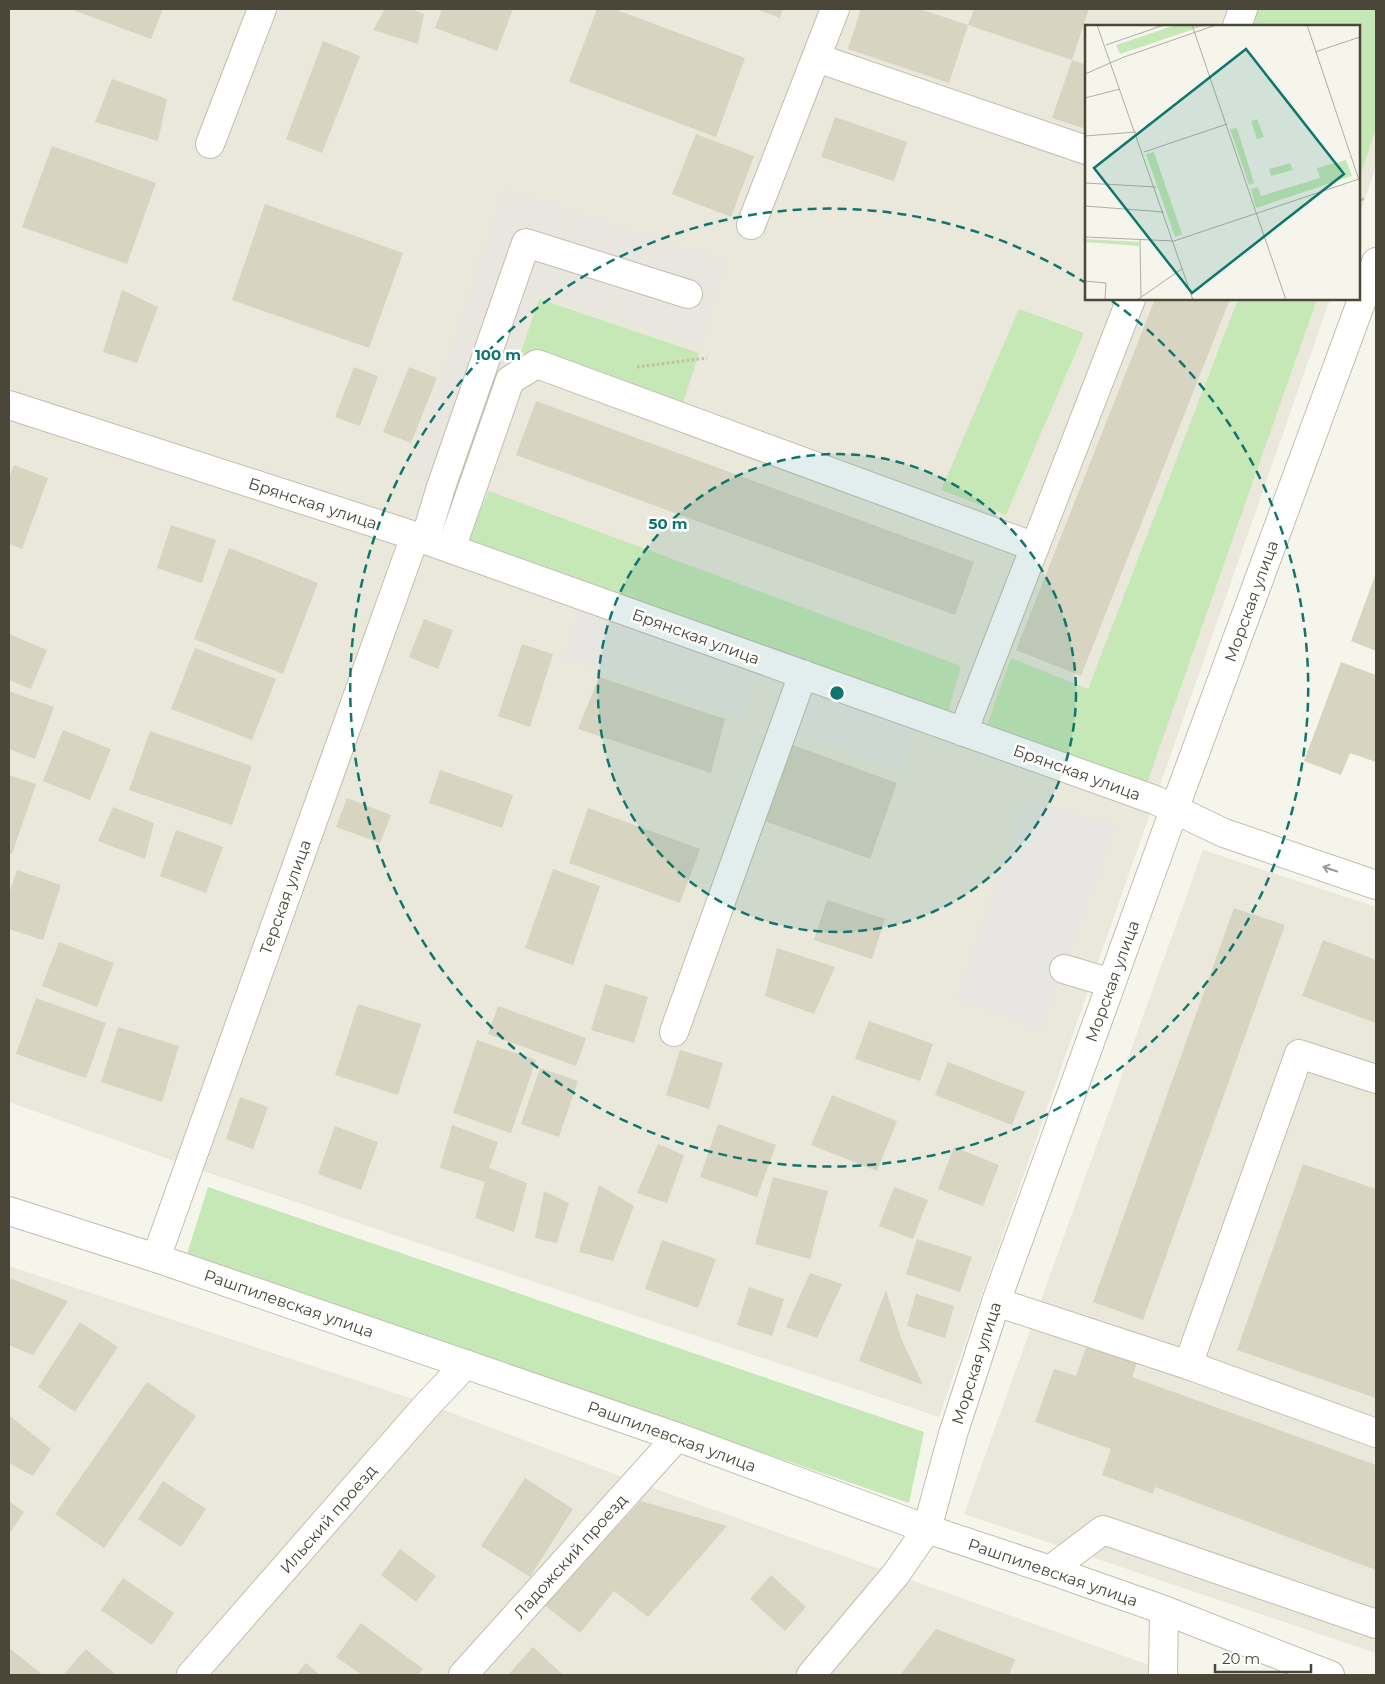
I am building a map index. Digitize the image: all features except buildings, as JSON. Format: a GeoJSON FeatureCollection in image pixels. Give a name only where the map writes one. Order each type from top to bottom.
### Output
{"type":"FeatureCollection","features":[{"type":"Feature","properties":{"kind":"street"},"geometry":{"type":"LineString","coordinates":[[210,144],[262,9]]}},
{"type":"Feature","properties":{"kind":"street"},"geometry":{"type":"LineString","coordinates":[[752,225],[835,9]]}},
{"type":"Feature","properties":{"kind":"street"},"geometry":{"type":"LineString","coordinates":[[1236,25],[1243,9]]}},
{"type":"Feature","properties":{"kind":"street"},"geometry":{"type":"LineString","coordinates":[[817,58],[1085,150]]}},
{"type":"Feature","properties":{"kind":"street","name":"Терская улица"},"geometry":{"type":"LineString","coordinates":[[156,1258],[420,538],[441,487],[526,243],[688,294]]}},
{"type":"Feature","properties":{"kind":"street","name":"Морская улица"},"geometry":{"type":"LineString","coordinates":[[811,1675],[896,1574],[927,1529],[953,1434],[996,1302],[1174,810],[1376,262]]}},
{"type":"Feature","properties":{"kind":"street"},"geometry":{"type":"LineString","coordinates":[[963,732],[1131,300]]}},
{"type":"Feature","properties":{"kind":"street"},"geometry":{"type":"LineString","coordinates":[[451,549],[510,380],[537,364],[1035,547]]}},
{"type":"Feature","properties":{"kind":"street","name":"Брянская улица"},"geometry":{"type":"LineString","coordinates":[[10,409],[420,538],[1155,800],[1224,832],[1376,885]]}},
{"type":"Feature","properties":{"kind":"street"},"geometry":{"type":"LineString","coordinates":[[674,1032],[803,674]]}},
{"type":"Feature","properties":{"kind":"street"},"geometry":{"type":"LineString","coordinates":[[1064,969],[1112,983]]}},
{"type":"Feature","properties":{"kind":"street"},"geometry":{"type":"LineString","coordinates":[[1188,1365],[1299,1054],[1376,1079]]}},
{"type":"Feature","properties":{"kind":"street","name":"Рашпилевская улица"},"geometry":{"type":"LineString","coordinates":[[9,1210],[156,1258],[677,1437],[927,1529],[1164,1610],[1330,1675]]}},
{"type":"Feature","properties":{"kind":"street"},"geometry":{"type":"LineString","coordinates":[[996,1302],[1188,1365],[1376,1433]]}},
{"type":"Feature","properties":{"kind":"street","name":"Ильский проезд"},"geometry":{"type":"LineString","coordinates":[[192,1675],[421,1412],[466,1364]]}},
{"type":"Feature","properties":{"kind":"street","name":"Ладожский проезд"},"geometry":{"type":"LineString","coordinates":[[463,1675],[677,1437]]}},
{"type":"Feature","properties":{"kind":"street"},"geometry":{"type":"LineString","coordinates":[[1050,1570],[1103,1530],[1376,1624]]}},
{"type":"Feature","properties":{"kind":"street"},"geometry":{"type":"LineString","coordinates":[[1162,1675],[1164,1610]]}},
{"type":"Feature","properties":{"kind":"path"},"geometry":{"type":"LineString","coordinates":[[1360,196],[1364,202]]}},
{"type":"Feature","properties":{"kind":"shaded area"},"geometry":{"type":"Polygon","coordinates":[[[9,9],[1376,9],[1376,166],[1360,213],[1360,25],[1085,25],[1085,300],[1330,300],[939,1417],[188,1166],[9,1102],[9,9]]]}},
{"type":"Feature","properties":{"kind":"shaded area"},"geometry":{"type":"Polygon","coordinates":[[[503,188],[727,261],[700,349],[536,291],[462,495],[408,475],[503,188]]]}},
{"type":"Feature","properties":{"kind":"shaded area"},"geometry":{"type":"Polygon","coordinates":[[[583,596],[760,659],[743,719],[563,657],[583,596]]]}},
{"type":"Feature","properties":{"kind":"shaded area"},"geometry":{"type":"Polygon","coordinates":[[[817,680],[916,715],[902,771],[797,733],[817,680]]]}},
{"type":"Feature","properties":{"kind":"shaded area"},"geometry":{"type":"Polygon","coordinates":[[[1026,798],[1116,825],[1041,1031],[956,999],[1026,798]]]}},
{"type":"Feature","properties":{"kind":"shaded area"},"geometry":{"type":"Polygon","coordinates":[[[1203,850],[1376,907],[1376,1653],[964,1514],[1203,850]]]}},
{"type":"Feature","properties":{"kind":"shaded area"},"geometry":{"type":"Polygon","coordinates":[[[9,1266],[428,1404],[636,1482],[1177,1675],[9,1675],[9,1266]]]}},
{"type":"Feature","properties":{"kind":"green space"},"geometry":{"type":"Polygon","coordinates":[[[1258,9],[1376,9],[1376,129],[1360,176],[1360,25],[1251,25],[1258,9]]]}},
{"type":"Feature","properties":{"kind":"green space"},"geometry":{"type":"Polygon","coordinates":[[[539,299],[699,353],[681,409],[521,352],[539,299]]]}},
{"type":"Feature","properties":{"kind":"green space"},"geometry":{"type":"Polygon","coordinates":[[[1238,300],[1317,300],[1146,786],[987,725],[1011,658],[1088,689],[1238,300]]]}},
{"type":"Feature","properties":{"kind":"green space"},"geometry":{"type":"Polygon","coordinates":[[[1019,309],[1084,333],[1006,515],[941,490],[1019,309]]]}},
{"type":"Feature","properties":{"kind":"green space"},"geometry":{"type":"Polygon","coordinates":[[[489,491],[961,666],[948,713],[466,543],[489,491]]]}},
{"type":"Feature","properties":{"kind":"green space"},"geometry":{"type":"Polygon","coordinates":[[[208,1187],[924,1432],[909,1503],[187,1254],[208,1187]]]}}]}
